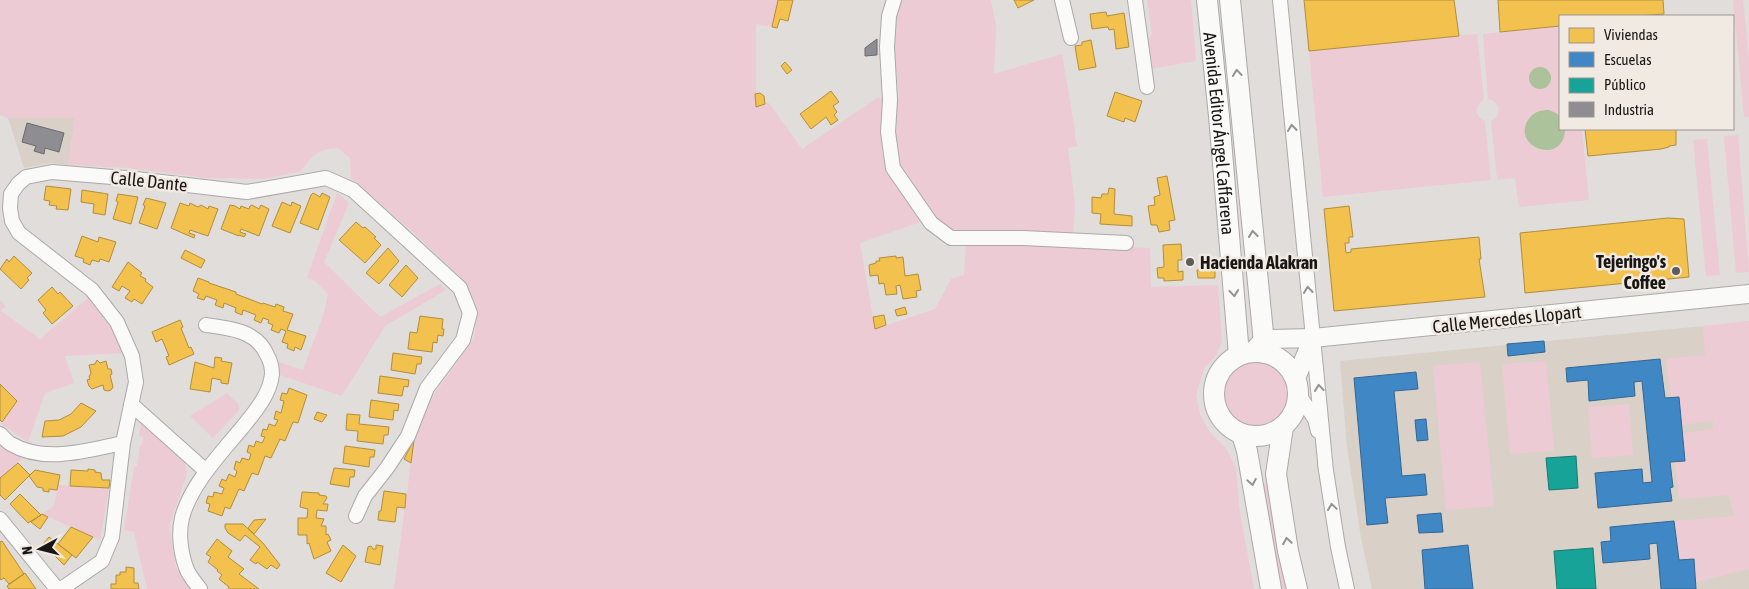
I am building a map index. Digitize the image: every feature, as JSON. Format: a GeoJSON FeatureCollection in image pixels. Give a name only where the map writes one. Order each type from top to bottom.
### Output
{"type":"FeatureCollection","features":[{"type":"Feature","properties":{"kind":"main road","name":"Avenida Editor Ángel Caffarena"},"geometry":{"type":"LineString","coordinates":[[1207,0],[1219,116],[1255,350]]}},
{"type":"Feature","properties":{"kind":"main road","name":"Avenida Editor Ángel Caffarena"},"geometry":{"type":"LineString","coordinates":[[1230,0],[1255,350]]}},
{"type":"Feature","properties":{"kind":"main road"},"geometry":{"type":"LineString","coordinates":[[1255,350],[1284,362],[1297,387],[1294,413],[1283,427],[1263,436],[1242,434],[1231,428],[1222,420],[1216,408],[1214,396],[1215,383],[1220,372],[1228,362],[1255,350]]}},
{"type":"Feature","properties":{"kind":"main road"},"geometry":{"type":"LineString","coordinates":[[1283,427],[1276,474],[1288,552],[1296,589]]}},
{"type":"Feature","properties":{"kind":"main road"},"geometry":{"type":"LineString","coordinates":[[1242,434],[1247,450],[1271,589]]}},
{"type":"Feature","properties":{"kind":"street"},"geometry":{"type":"LineString","coordinates":[[894,0],[889,16],[887,47],[890,100],[888,132],[893,168],[931,223],[951,238],[1023,238],[1126,243]]}},
{"type":"Feature","properties":{"kind":"street"},"geometry":{"type":"LineString","coordinates":[[1062,0],[1071,38]]}},
{"type":"Feature","properties":{"kind":"street"},"geometry":{"type":"LineString","coordinates":[[1135,0],[1148,87]]}},
{"type":"Feature","properties":{"kind":"street"},"geometry":{"type":"LineString","coordinates":[[1280,0],[1326,471]]}},
{"type":"Feature","properties":{"kind":"street","name":"Calle Dante"},"geometry":{"type":"LineString","coordinates":[[61,589],[102,561],[112,537],[123,443],[136,382],[132,356],[117,322],[92,290],[19,232],[12,221],[10,208],[11,194],[26,177],[52,172],[247,192],[326,178],[353,190],[460,288],[470,314],[463,340],[427,388],[408,436],[387,468],[365,496],[356,516]]}},
{"type":"Feature","properties":{"kind":"street","name":"Calle Mercedes Llopart"},"geometry":{"type":"LineString","coordinates":[[1255,350],[1313,338],[1749,294]]}},
{"type":"Feature","properties":{"kind":"street"},"geometry":{"type":"LineString","coordinates":[[200,589],[188,571],[180,543],[182,518],[193,492],[206,471],[253,414],[266,394],[272,373],[264,346],[248,334],[231,328],[206,325]]}},
{"type":"Feature","properties":{"kind":"street"},"geometry":{"type":"LineString","coordinates":[[1313,338],[1297,387],[1315,419],[1347,589]]}},
{"type":"Feature","properties":{"kind":"street"},"geometry":{"type":"LineString","coordinates":[[131,404],[206,471]]}},
{"type":"Feature","properties":{"kind":"street"},"geometry":{"type":"LineString","coordinates":[[0,434],[10,444],[35,453],[67,454],[123,443]]}},
{"type":"Feature","properties":{"kind":"street"},"geometry":{"type":"LineString","coordinates":[[0,519],[57,589]]}},
{"type":"Feature","properties":{"kind":"shaded area"},"geometry":{"type":"Polygon","coordinates":[[[0,0],[778,0],[772,27],[756,24],[756,106],[769,103],[802,149],[877,98],[886,98],[882,145],[886,167],[902,192],[926,220],[860,243],[875,329],[935,309],[951,279],[964,275],[966,246],[1001,242],[1150,248],[1151,287],[1218,285],[1222,342],[1215,357],[1204,369],[1196,395],[1200,414],[1210,432],[1226,448],[1236,468],[1239,507],[1254,589],[394,589],[414,440],[430,400],[474,338],[478,310],[468,285],[416,235],[351,178],[350,158],[338,148],[320,151],[301,171],[264,179],[207,178],[128,168],[68,165],[75,118],[8,118],[0,115],[0,0]]]}},
{"type":"Feature","properties":{"kind":"shaded area"},"geometry":{"type":"Polygon","coordinates":[[[898,0],[991,0],[996,25],[994,74],[1062,54],[1075,139],[1078,146],[1068,148],[1075,204],[1073,238],[965,232],[946,227],[927,209],[898,166],[892,130],[899,95],[891,27],[898,0]]]}},
{"type":"Feature","properties":{"kind":"shaded area"},"geometry":{"type":"Polygon","coordinates":[[[1147,0],[1191,0],[1196,61],[1150,69],[1146,42],[1152,34],[1147,0]]]}},
{"type":"Feature","properties":{"kind":"shaded area"},"geometry":{"type":"Polygon","coordinates":[[[1733,0],[1743,0],[1749,60],[1749,117],[1744,117],[1733,0]]]}},
{"type":"Feature","properties":{"kind":"shaded area"},"geometry":{"type":"Polygon","coordinates":[[[1559,26],[1559,116],[1546,111],[1537,112],[1530,116],[1526,131],[1533,146],[1540,150],[1549,150],[1562,142],[1565,130],[1582,130],[1589,200],[1519,207],[1515,178],[1497,180],[1491,121],[1497,117],[1499,108],[1494,101],[1488,99],[1483,34],[1559,26]]]}},
{"type":"Feature","properties":{"kind":"shaded area"},"geometry":{"type":"Polygon","coordinates":[[[1477,34],[1484,99],[1478,105],[1477,114],[1485,121],[1491,180],[1323,197],[1309,51],[1477,34]]]}},
{"type":"Feature","properties":{"kind":"shaded area"},"geometry":{"type":"Polygon","coordinates":[[[1540,67],[1548,70],[1551,78],[1548,86],[1540,89],[1532,86],[1529,78],[1532,70],[1540,67]]]}},
{"type":"Feature","properties":{"kind":"shaded area"},"geometry":{"type":"Polygon","coordinates":[[[1549,110],[1556,113],[1559,116],[1559,130],[1565,130],[1562,141],[1556,147],[1548,150],[1532,145],[1526,138],[1525,130],[1528,120],[1534,113],[1549,110]]]}},
{"type":"Feature","properties":{"kind":"shaded area"},"geometry":{"type":"Polygon","coordinates":[[[8,118],[75,118],[68,165],[51,163],[24,168],[8,118]]]}},
{"type":"Feature","properties":{"kind":"shaded area"},"geometry":{"type":"Polygon","coordinates":[[[1738,135],[1749,272],[1736,273],[1724,136],[1738,135]]]}},
{"type":"Feature","properties":{"kind":"shaded area"},"geometry":{"type":"Polygon","coordinates":[[[1707,139],[1720,275],[1706,276],[1693,140],[1707,139]]]}},
{"type":"Feature","properties":{"kind":"shaded area"},"geometry":{"type":"Polygon","coordinates":[[[337,193],[349,203],[324,262],[380,317],[440,284],[446,290],[385,326],[342,396],[280,375],[279,362],[303,370],[324,313],[328,294],[315,281],[307,278],[337,193]]]}},
{"type":"Feature","properties":{"kind":"shaded area"},"geometry":{"type":"Polygon","coordinates":[[[88,298],[113,331],[125,353],[65,356],[74,383],[45,393],[28,442],[1,424],[17,401],[0,384],[0,301],[6,306],[1,311],[40,339],[88,298]]]}},
{"type":"Feature","properties":{"kind":"shaded area"},"geometry":{"type":"Polygon","coordinates":[[[1749,321],[1749,569],[1696,582],[1694,559],[1679,560],[1674,521],[1735,516],[1729,495],[1679,499],[1675,462],[1685,461],[1682,433],[1714,429],[1713,421],[1682,425],[1679,397],[1671,398],[1666,359],[1705,355],[1703,326],[1749,321]]]}},
{"type":"Feature","properties":{"kind":"shaded area"},"geometry":{"type":"Polygon","coordinates":[[[1703,326],[1716,451],[1749,564],[1749,589],[1372,589],[1361,538],[1347,447],[1340,361],[1703,326]]]}},
{"type":"Feature","properties":{"kind":"shaded area"},"geometry":{"type":"Polygon","coordinates":[[[1546,361],[1554,451],[1510,454],[1502,364],[1546,361]]]}},
{"type":"Feature","properties":{"kind":"shaded area"},"geometry":{"type":"Polygon","coordinates":[[[1255,362],[1267,365],[1278,372],[1285,383],[1288,395],[1285,407],[1278,418],[1267,425],[1255,428],[1243,425],[1232,418],[1225,407],[1222,395],[1225,383],[1232,372],[1243,365],[1255,362]]]}},
{"type":"Feature","properties":{"kind":"shaded area"},"geometry":{"type":"Polygon","coordinates":[[[1480,362],[1494,506],[1446,510],[1433,366],[1480,362]]]}},
{"type":"Feature","properties":{"kind":"shaded area"},"geometry":{"type":"Polygon","coordinates":[[[227,393],[239,405],[239,410],[213,438],[190,416],[227,393]]]}},
{"type":"Feature","properties":{"kind":"shaded area"},"geometry":{"type":"Polygon","coordinates":[[[1629,404],[1633,455],[1592,458],[1588,407],[1629,404]]]}},
{"type":"Feature","properties":{"kind":"shaded area"},"geometry":{"type":"Polygon","coordinates":[[[141,424],[145,425],[183,458],[186,467],[187,474],[169,526],[176,567],[191,589],[147,589],[134,532],[124,530],[134,467],[137,466],[140,445],[142,445],[143,437],[139,436],[141,424]]]}},
{"type":"Feature","properties":{"kind":"shaded area"},"geometry":{"type":"Polygon","coordinates":[[[0,446],[23,458],[0,478],[0,446]]]}},
{"type":"Feature","properties":{"kind":"shaded area"},"geometry":{"type":"Polygon","coordinates":[[[1269,483],[1288,589],[1281,589],[1261,484],[1269,483]]]}},
{"type":"Feature","properties":{"kind":"shaded area"},"geometry":{"type":"Polygon","coordinates":[[[58,485],[109,488],[100,540],[42,514],[54,506],[58,485]]]}},
{"type":"Feature","properties":{"kind":"building: Viviendas"},"geometry":{"type":"Polygon","coordinates":[[[778,0],[793,0],[788,21],[780,19],[777,28],[772,27],[778,0]]]}},
{"type":"Feature","properties":{"kind":"building: Viviendas"},"geometry":{"type":"Polygon","coordinates":[[[1014,0],[1034,0],[1018,8],[1014,0]]]}},
{"type":"Feature","properties":{"kind":"building: Viviendas"},"geometry":{"type":"Polygon","coordinates":[[[1304,0],[1454,0],[1459,36],[1309,51],[1304,0]]]}},
{"type":"Feature","properties":{"kind":"building: Viviendas"},"geometry":{"type":"Polygon","coordinates":[[[1498,0],[1663,0],[1664,14],[1559,15],[1559,26],[1500,32],[1498,0]]]}},
{"type":"Feature","properties":{"kind":"building: Viviendas"},"geometry":{"type":"Polygon","coordinates":[[[1106,12],[1107,16],[1124,13],[1129,47],[1116,49],[1114,29],[1109,30],[1108,27],[1092,29],[1090,14],[1106,12]]]}},
{"type":"Feature","properties":{"kind":"building: Viviendas"},"geometry":{"type":"Polygon","coordinates":[[[1091,40],[1096,67],[1079,70],[1075,46],[1082,45],[1082,42],[1091,40]]]}},
{"type":"Feature","properties":{"kind":"building: Viviendas"},"geometry":{"type":"Polygon","coordinates":[[[785,62],[792,70],[787,74],[781,66],[785,62]]]}},
{"type":"Feature","properties":{"kind":"building: Viviendas"},"geometry":{"type":"Polygon","coordinates":[[[831,91],[839,102],[833,106],[837,112],[834,115],[838,120],[831,125],[826,117],[811,129],[800,114],[831,91]]]}},
{"type":"Feature","properties":{"kind":"building: Viviendas"},"geometry":{"type":"Polygon","coordinates":[[[1115,92],[1142,101],[1135,122],[1125,118],[1124,122],[1107,116],[1115,92]]]}},
{"type":"Feature","properties":{"kind":"building: Viviendas"},"geometry":{"type":"Polygon","coordinates":[[[760,93],[764,96],[765,104],[756,107],[755,94],[760,93]]]}},
{"type":"Feature","properties":{"kind":"building: Viviendas"},"geometry":{"type":"Polygon","coordinates":[[[1585,130],[1676,130],[1676,145],[1661,149],[1588,156],[1585,130]]]}},
{"type":"Feature","properties":{"kind":"building: Viviendas"},"geometry":{"type":"Polygon","coordinates":[[[1167,176],[1175,220],[1169,221],[1170,230],[1159,232],[1157,225],[1151,225],[1148,206],[1155,205],[1154,197],[1160,195],[1157,178],[1167,176]]]}},
{"type":"Feature","properties":{"kind":"building: Viviendas"},"geometry":{"type":"Polygon","coordinates":[[[46,186],[71,189],[68,210],[56,209],[57,206],[49,205],[50,201],[44,200],[46,186]]]}},
{"type":"Feature","properties":{"kind":"building: Viviendas"},"geometry":{"type":"Polygon","coordinates":[[[1109,188],[1115,189],[1114,214],[1132,216],[1132,226],[1100,224],[1101,214],[1092,213],[1092,197],[1101,198],[1102,194],[1108,194],[1109,188]]]}},
{"type":"Feature","properties":{"kind":"building: Viviendas"},"geometry":{"type":"Polygon","coordinates":[[[82,190],[108,194],[105,215],[93,213],[94,204],[81,202],[82,190]]]}},
{"type":"Feature","properties":{"kind":"building: Viviendas"},"geometry":{"type":"Polygon","coordinates":[[[313,193],[320,197],[322,193],[330,197],[318,230],[300,223],[313,193]]]}},
{"type":"Feature","properties":{"kind":"building: Viviendas"},"geometry":{"type":"Polygon","coordinates":[[[118,194],[138,197],[131,224],[113,219],[118,202],[116,201],[118,194]]]}},
{"type":"Feature","properties":{"kind":"building: Viviendas"},"geometry":{"type":"Polygon","coordinates":[[[146,198],[166,203],[157,229],[139,223],[146,198]]]}},
{"type":"Feature","properties":{"kind":"building: Viviendas"},"geometry":{"type":"Polygon","coordinates":[[[282,202],[291,206],[292,202],[301,206],[290,233],[272,226],[282,202]]]}},
{"type":"Feature","properties":{"kind":"building: Viviendas"},"geometry":{"type":"Polygon","coordinates":[[[180,203],[189,206],[190,203],[198,207],[201,205],[208,209],[209,206],[218,209],[208,236],[190,230],[189,233],[195,235],[194,238],[171,228],[180,203]]]}},
{"type":"Feature","properties":{"kind":"building: Viviendas"},"geometry":{"type":"Polygon","coordinates":[[[230,205],[240,209],[241,206],[249,209],[252,205],[259,209],[261,205],[269,209],[259,236],[241,229],[240,232],[246,234],[244,237],[221,229],[230,205]]]}},
{"type":"Feature","properties":{"kind":"building: Viviendas"},"geometry":{"type":"Polygon","coordinates":[[[1349,206],[1353,237],[1349,237],[1349,243],[1345,243],[1346,253],[1351,252],[1351,249],[1479,237],[1481,259],[1479,259],[1485,297],[1334,311],[1324,209],[1349,206]]]}},
{"type":"Feature","properties":{"kind":"building: Viviendas"},"geometry":{"type":"Polygon","coordinates":[[[1668,218],[1684,219],[1689,277],[1525,293],[1520,233],[1668,218]]]}},
{"type":"Feature","properties":{"kind":"building: Viviendas"},"geometry":{"type":"Polygon","coordinates":[[[356,222],[376,237],[374,238],[381,245],[365,263],[339,240],[356,222]]]}},
{"type":"Feature","properties":{"kind":"building: Viviendas"},"geometry":{"type":"Polygon","coordinates":[[[82,236],[98,242],[99,237],[116,242],[109,262],[100,259],[99,262],[92,260],[90,265],[83,262],[84,259],[75,256],[82,236]]]}},
{"type":"Feature","properties":{"kind":"building: Viviendas"},"geometry":{"type":"Polygon","coordinates":[[[1181,244],[1182,260],[1178,260],[1178,272],[1183,271],[1183,280],[1164,281],[1164,278],[1158,278],[1157,268],[1164,267],[1163,245],[1181,244]]]}},
{"type":"Feature","properties":{"kind":"building: Viviendas"},"geometry":{"type":"Polygon","coordinates":[[[388,248],[399,261],[379,284],[366,273],[388,248]]]}},
{"type":"Feature","properties":{"kind":"building: Viviendas"},"geometry":{"type":"Polygon","coordinates":[[[185,250],[205,260],[201,268],[181,258],[185,250]]]}},
{"type":"Feature","properties":{"kind":"building: Viviendas"},"geometry":{"type":"Polygon","coordinates":[[[14,256],[32,273],[21,289],[0,269],[7,259],[9,262],[14,256]]]}},
{"type":"Feature","properties":{"kind":"building: Viviendas"},"geometry":{"type":"Polygon","coordinates":[[[896,256],[896,258],[903,257],[905,276],[918,274],[921,290],[916,291],[917,297],[903,299],[900,285],[896,286],[897,294],[886,295],[884,283],[879,284],[878,275],[870,276],[869,265],[880,261],[879,258],[896,256]]]}},
{"type":"Feature","properties":{"kind":"building: Viviendas"},"geometry":{"type":"Polygon","coordinates":[[[128,262],[142,273],[140,276],[146,279],[145,281],[153,287],[142,304],[134,299],[132,302],[125,298],[130,291],[122,286],[119,291],[112,287],[128,262]]]}},
{"type":"Feature","properties":{"kind":"building: Viviendas"},"geometry":{"type":"Polygon","coordinates":[[[406,265],[418,278],[402,297],[389,285],[406,265]]]}},
{"type":"Feature","properties":{"kind":"building: Viviendas"},"geometry":{"type":"Polygon","coordinates":[[[1215,269],[1215,278],[1198,278],[1197,270],[1215,269]]]}},
{"type":"Feature","properties":{"kind":"building: Viviendas"},"geometry":{"type":"Polygon","coordinates":[[[198,278],[262,304],[275,307],[276,304],[284,307],[283,311],[293,314],[287,330],[306,336],[301,350],[295,347],[294,351],[287,348],[288,344],[282,342],[286,331],[281,329],[279,333],[271,330],[273,325],[268,323],[269,320],[263,318],[261,323],[254,320],[256,315],[243,310],[242,315],[235,312],[236,308],[224,303],[223,308],[215,305],[217,300],[206,296],[204,300],[197,298],[199,294],[193,291],[198,278]]]}},
{"type":"Feature","properties":{"kind":"building: Viviendas"},"geometry":{"type":"Polygon","coordinates":[[[52,287],[58,294],[60,292],[73,306],[52,324],[43,313],[46,310],[38,300],[52,287]]]}},
{"type":"Feature","properties":{"kind":"building: Viviendas"},"geometry":{"type":"Polygon","coordinates":[[[905,307],[907,314],[897,316],[895,310],[905,307]]]}},
{"type":"Feature","properties":{"kind":"building: Viviendas"},"geometry":{"type":"Polygon","coordinates":[[[884,315],[886,325],[875,329],[873,317],[884,315]]]}},
{"type":"Feature","properties":{"kind":"building: Viviendas"},"geometry":{"type":"Polygon","coordinates":[[[420,316],[443,319],[443,336],[438,335],[437,343],[433,342],[432,352],[408,349],[410,332],[417,333],[420,316]]]}},
{"type":"Feature","properties":{"kind":"building: Viviendas"},"geometry":{"type":"Polygon","coordinates":[[[180,320],[189,348],[191,347],[194,354],[169,365],[166,357],[169,356],[162,339],[156,342],[152,332],[180,320]]]}},
{"type":"Feature","properties":{"kind":"building: Viviendas"},"geometry":{"type":"Polygon","coordinates":[[[393,353],[422,357],[421,364],[417,364],[415,374],[391,370],[393,353]]]}},
{"type":"Feature","properties":{"kind":"building: Viviendas"},"geometry":{"type":"Polygon","coordinates":[[[215,357],[222,358],[221,361],[232,363],[228,384],[221,383],[221,380],[212,378],[210,392],[190,389],[195,362],[214,368],[215,357]]]}},
{"type":"Feature","properties":{"kind":"building: Viviendas"},"geometry":{"type":"Polygon","coordinates":[[[97,360],[100,363],[106,361],[108,369],[111,369],[112,374],[110,375],[113,387],[111,390],[104,390],[103,385],[92,389],[89,386],[87,380],[90,379],[91,373],[89,365],[95,364],[97,360]]]}},
{"type":"Feature","properties":{"kind":"building: Viviendas"},"geometry":{"type":"Polygon","coordinates":[[[380,376],[409,380],[408,387],[404,386],[402,396],[378,393],[380,376]]]}},
{"type":"Feature","properties":{"kind":"building: Viviendas"},"geometry":{"type":"Polygon","coordinates":[[[0,384],[17,401],[2,422],[0,420],[0,384]]]}},
{"type":"Feature","properties":{"kind":"building: Viviendas"},"geometry":{"type":"Polygon","coordinates":[[[289,388],[307,395],[298,423],[293,422],[285,441],[280,439],[271,458],[265,456],[258,475],[252,473],[244,491],[239,489],[230,509],[225,507],[222,516],[208,511],[210,504],[206,503],[208,496],[213,497],[214,492],[222,494],[224,488],[219,486],[222,479],[226,481],[229,474],[235,477],[237,471],[234,469],[236,461],[240,463],[242,458],[249,460],[251,454],[247,452],[249,445],[254,447],[256,441],[262,443],[265,437],[261,436],[263,429],[267,430],[269,424],[275,426],[278,420],[274,419],[276,411],[281,413],[284,401],[280,400],[282,393],[287,394],[289,388]]]}},
{"type":"Feature","properties":{"kind":"building: Viviendas"},"geometry":{"type":"Polygon","coordinates":[[[371,400],[399,404],[398,411],[394,410],[393,420],[369,417],[371,400]]]}},
{"type":"Feature","properties":{"kind":"building: Viviendas"},"geometry":{"type":"Polygon","coordinates":[[[81,403],[96,411],[81,427],[63,436],[42,437],[45,421],[59,420],[71,414],[81,403]]]}},
{"type":"Feature","properties":{"kind":"building: Viviendas"},"geometry":{"type":"Polygon","coordinates":[[[317,412],[327,415],[322,422],[314,419],[317,412]]]}},
{"type":"Feature","properties":{"kind":"building: Viviendas"},"geometry":{"type":"Polygon","coordinates":[[[347,414],[360,415],[359,424],[389,427],[388,435],[384,435],[383,444],[357,441],[358,431],[346,430],[347,414]]]}},
{"type":"Feature","properties":{"kind":"building: Viviendas"},"geometry":{"type":"Polygon","coordinates":[[[414,440],[411,463],[404,459],[414,440]]]}},
{"type":"Feature","properties":{"kind":"building: Viviendas"},"geometry":{"type":"Polygon","coordinates":[[[345,446],[375,450],[374,457],[370,457],[369,467],[343,463],[345,446]]]}},
{"type":"Feature","properties":{"kind":"building: Viviendas"},"geometry":{"type":"Polygon","coordinates":[[[18,463],[30,475],[5,500],[0,495],[0,478],[18,463]]]}},
{"type":"Feature","properties":{"kind":"building: Viviendas"},"geometry":{"type":"Polygon","coordinates":[[[334,468],[355,470],[354,477],[350,477],[349,487],[330,484],[334,468]]]}},
{"type":"Feature","properties":{"kind":"building: Viviendas"},"geometry":{"type":"Polygon","coordinates":[[[88,469],[101,473],[102,480],[110,480],[109,488],[70,486],[71,470],[88,471],[88,469]]]}},
{"type":"Feature","properties":{"kind":"building: Viviendas"},"geometry":{"type":"Polygon","coordinates":[[[35,470],[60,475],[57,490],[49,489],[49,492],[37,487],[29,476],[35,470]]]}},
{"type":"Feature","properties":{"kind":"building: Viviendas"},"geometry":{"type":"Polygon","coordinates":[[[384,491],[406,494],[405,508],[397,507],[395,522],[378,520],[384,491]]]}},
{"type":"Feature","properties":{"kind":"building: Viviendas"},"geometry":{"type":"Polygon","coordinates":[[[302,492],[319,493],[319,495],[326,496],[327,498],[323,504],[328,504],[327,511],[317,510],[316,518],[324,519],[321,526],[326,526],[326,535],[328,534],[331,540],[327,542],[331,551],[314,559],[309,543],[307,544],[307,535],[298,535],[298,518],[307,518],[308,509],[300,507],[302,492]]]}},
{"type":"Feature","properties":{"kind":"building: Viviendas"},"geometry":{"type":"Polygon","coordinates":[[[20,494],[41,515],[28,523],[10,504],[20,494]]]}},
{"type":"Feature","properties":{"kind":"building: Viviendas"},"geometry":{"type":"Polygon","coordinates":[[[42,514],[48,517],[40,529],[31,522],[42,514]]]}},
{"type":"Feature","properties":{"kind":"building: Viviendas"},"geometry":{"type":"Polygon","coordinates":[[[266,519],[254,534],[248,528],[254,520],[266,519]]]}},
{"type":"Feature","properties":{"kind":"building: Viviendas"},"geometry":{"type":"Polygon","coordinates":[[[225,524],[243,524],[263,543],[280,565],[277,569],[271,565],[267,569],[257,562],[256,564],[250,560],[260,547],[245,535],[240,541],[228,533],[225,524]]]}},
{"type":"Feature","properties":{"kind":"building: Viviendas"},"geometry":{"type":"Polygon","coordinates":[[[71,527],[93,537],[76,558],[58,544],[71,527]]]}},
{"type":"Feature","properties":{"kind":"building: Viviendas"},"geometry":{"type":"Polygon","coordinates":[[[49,537],[72,555],[64,565],[43,544],[49,537]]]}},
{"type":"Feature","properties":{"kind":"building: Viviendas"},"geometry":{"type":"Polygon","coordinates":[[[217,539],[232,551],[228,557],[244,569],[239,574],[259,589],[228,589],[229,587],[219,579],[222,575],[208,562],[211,557],[206,554],[217,539]]]}},
{"type":"Feature","properties":{"kind":"building: Viviendas"},"geometry":{"type":"Polygon","coordinates":[[[2,541],[24,574],[9,584],[4,578],[1,580],[0,578],[0,542],[2,541]]]}},
{"type":"Feature","properties":{"kind":"building: Viviendas"},"geometry":{"type":"Polygon","coordinates":[[[343,545],[356,556],[341,582],[326,573],[343,545]]]}},
{"type":"Feature","properties":{"kind":"building: Viviendas"},"geometry":{"type":"Polygon","coordinates":[[[376,545],[383,546],[380,565],[365,562],[368,547],[371,546],[373,549],[376,549],[376,545]]]}},
{"type":"Feature","properties":{"kind":"building: Viviendas"},"geometry":{"type":"Polygon","coordinates":[[[126,567],[134,568],[134,583],[138,583],[139,589],[111,589],[111,584],[116,584],[116,575],[120,575],[120,572],[126,572],[126,567]]]}},
{"type":"Feature","properties":{"kind":"building: Viviendas"},"geometry":{"type":"Polygon","coordinates":[[[25,573],[36,589],[9,589],[7,586],[25,573]]]}},
{"type":"Feature","properties":{"kind":"building: Escuelas"},"geometry":{"type":"Polygon","coordinates":[[[1544,341],[1545,352],[1508,356],[1507,344],[1544,341]]]}},
{"type":"Feature","properties":{"kind":"building: Escuelas"},"geometry":{"type":"Polygon","coordinates":[[[1660,359],[1665,398],[1679,397],[1685,461],[1670,462],[1673,487],[1670,488],[1672,501],[1598,508],[1595,473],[1642,469],[1643,483],[1652,482],[1642,381],[1634,382],[1635,396],[1589,401],[1588,380],[1567,382],[1566,368],[1660,359]]]}},
{"type":"Feature","properties":{"kind":"building: Escuelas"},"geometry":{"type":"Polygon","coordinates":[[[1416,372],[1418,389],[1394,391],[1402,476],[1425,474],[1427,495],[1385,498],[1388,523],[1367,525],[1354,378],[1416,372]]]}},
{"type":"Feature","properties":{"kind":"building: Escuelas"},"geometry":{"type":"Polygon","coordinates":[[[1426,419],[1428,440],[1417,441],[1415,420],[1426,419]]]}},
{"type":"Feature","properties":{"kind":"building: Escuelas"},"geometry":{"type":"Polygon","coordinates":[[[1441,513],[1443,532],[1419,533],[1417,515],[1441,513]]]}},
{"type":"Feature","properties":{"kind":"building: Escuelas"},"geometry":{"type":"Polygon","coordinates":[[[1674,521],[1679,560],[1694,559],[1696,589],[1661,589],[1657,543],[1649,544],[1650,559],[1603,563],[1601,542],[1611,541],[1610,527],[1674,521]]]}},
{"type":"Feature","properties":{"kind":"building: Escuelas"},"geometry":{"type":"Polygon","coordinates":[[[1468,545],[1473,589],[1425,589],[1422,550],[1468,545]]]}},
{"type":"Feature","properties":{"kind":"building: Público"},"geometry":{"type":"Polygon","coordinates":[[[1576,456],[1578,488],[1549,490],[1546,458],[1576,456]]]}},
{"type":"Feature","properties":{"kind":"building: Público"},"geometry":{"type":"Polygon","coordinates":[[[1593,548],[1596,589],[1557,589],[1554,551],[1593,548]]]}},
{"type":"Feature","properties":{"kind":"building: Industria"},"geometry":{"type":"Polygon","coordinates":[[[877,39],[877,55],[865,56],[865,48],[877,39]]]}},
{"type":"Feature","properties":{"kind":"building: Industria"},"geometry":{"type":"Polygon","coordinates":[[[27,123],[64,133],[59,152],[45,148],[44,154],[34,151],[36,146],[22,142],[27,123]]]}},
{"type":"Feature","properties":{"kind":"place","name":"Hacienda Alakran"},"geometry":{"type":"Point","coordinates":[1190,262]}},
{"type":"Feature","properties":{"kind":"place","name":"Tejeringo's Coffee"},"geometry":{"type":"Point","coordinates":[1676,271]}}]}
